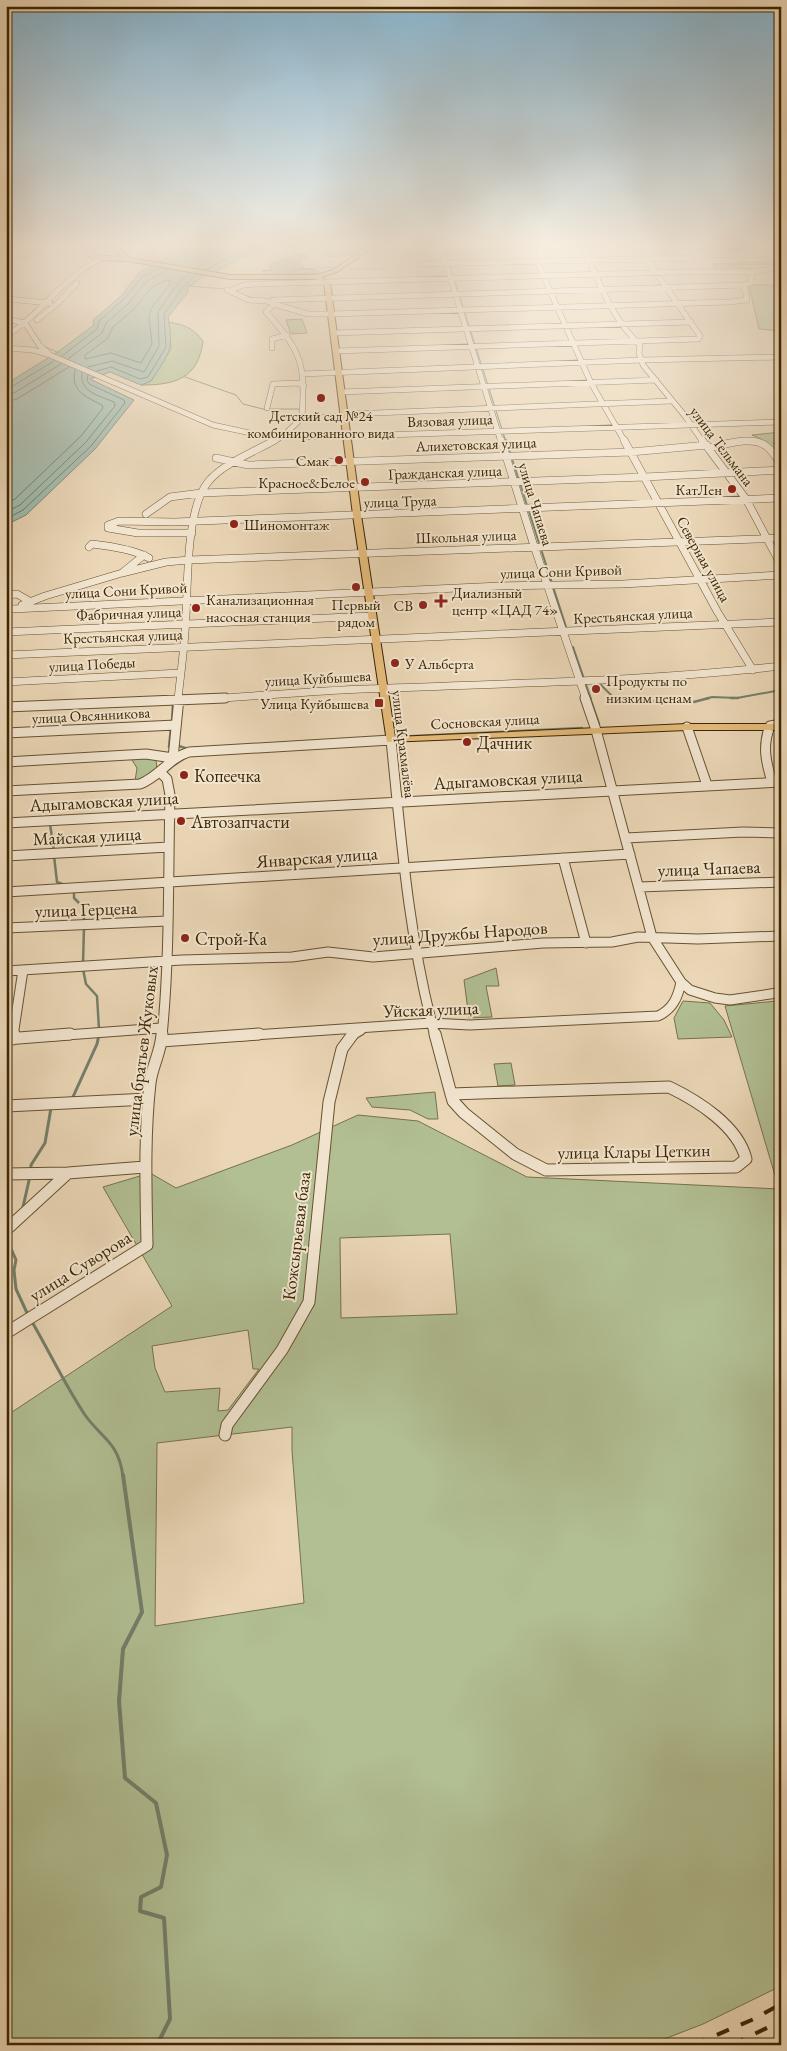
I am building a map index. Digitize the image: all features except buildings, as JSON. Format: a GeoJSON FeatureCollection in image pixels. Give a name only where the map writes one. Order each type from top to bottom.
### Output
{"type":"FeatureCollection","features":[{"type":"Feature","properties":{"kind":"main road","name":"улица Крахмалёва"},"geometry":{"type":"LineString","coordinates":[[334,340],[357,515],[391,740]]}},
{"type":"Feature","properties":{"kind":"main road","name":"Сосновская улица"},"geometry":{"type":"LineString","coordinates":[[391,740],[688,726],[777,726]]}},
{"type":"Feature","properties":{"kind":"street"},"geometry":{"type":"LineString","coordinates":[[34,340],[50,355]]}},
{"type":"Feature","properties":{"kind":"street"},"geometry":{"type":"LineString","coordinates":[[272,340],[272,348]]}},
{"type":"Feature","properties":{"kind":"street"},"geometry":{"type":"LineString","coordinates":[[6,791],[137,785],[151,780],[161,773],[173,758],[184,624],[187,559],[197,502],[206,483],[222,469],[279,437],[302,418],[302,381],[297,351],[290,340]]}},
{"type":"Feature","properties":{"kind":"street","name":"улица Чапаева"},"geometry":{"type":"LineString","coordinates":[[470,340],[516,482],[534,546],[596,730],[652,937],[681,982],[690,990],[715,998],[730,1000],[777,993]]}},
{"type":"Feature","properties":{"kind":"street","name":"Северная улица"},"geometry":{"type":"LineString","coordinates":[[570,340],[591,383],[680,543],[727,625],[755,668]]}},
{"type":"Feature","properties":{"kind":"street","name":"улица Тельмана"},"geometry":{"type":"LineString","coordinates":[[635,340],[640,345],[641,360],[746,499],[781,565]]}},
{"type":"Feature","properties":{"kind":"street"},"geometry":{"type":"LineString","coordinates":[[336,351],[694,340]]}},
{"type":"Feature","properties":{"kind":"street"},"geometry":{"type":"LineString","coordinates":[[6,347],[21,342]]}},
{"type":"Feature","properties":{"kind":"street"},"geometry":{"type":"LineString","coordinates":[[6,347],[33,350],[50,355]]}},
{"type":"Feature","properties":{"kind":"street","name":"Вязовая улица"},"geometry":{"type":"LineString","coordinates":[[50,355],[213,425],[250,434],[279,437],[781,422]]}},
{"type":"Feature","properties":{"kind":"street"},"geometry":{"type":"LineString","coordinates":[[267,408],[273,384],[302,381],[338,372],[641,360],[781,357]]}},
{"type":"Feature","properties":{"kind":"street"},"geometry":{"type":"LineString","coordinates":[[341,392],[656,380]]}},
{"type":"Feature","properties":{"kind":"street"},"geometry":{"type":"LineString","coordinates":[[350,414],[671,401]]}},
{"type":"Feature","properties":{"kind":"street","name":"Алихетовская улица"},"geometry":{"type":"LineString","coordinates":[[216,458],[237,461],[248,465],[351,462],[631,452],[747,442],[764,444],[781,464]]}},
{"type":"Feature","properties":{"kind":"street","name":"Гражданская улица"},"geometry":{"type":"LineString","coordinates":[[146,514],[170,497],[201,493],[645,478],[781,470]]}},
{"type":"Feature","properties":{"kind":"street","name":"улица Труда"},"geometry":{"type":"LineString","coordinates":[[192,533],[138,533],[108,528],[108,525],[119,521],[357,515],[781,498]]}},
{"type":"Feature","properties":{"kind":"street","name":"Школьная улица"},"geometry":{"type":"LineString","coordinates":[[9,609],[122,573],[187,559],[534,546],[680,543],[740,538],[767,540],[781,538]]}},
{"type":"Feature","properties":{"kind":"street","name":"Школьная улица"},"geometry":{"type":"LineString","coordinates":[[89,547],[92,544],[103,545],[166,562]]}},
{"type":"Feature","properties":{"kind":"street"},"geometry":{"type":"LineString","coordinates":[[122,573],[144,555]]}},
{"type":"Feature","properties":{"kind":"street","name":"улица Сони Кривой"},"geometry":{"type":"LineString","coordinates":[[9,609],[781,575]]}},
{"type":"Feature","properties":{"kind":"street"},"geometry":{"type":"LineString","coordinates":[[6,595],[22,596],[45,607]]}},
{"type":"Feature","properties":{"kind":"street","name":"Фабричная улица"},"geometry":{"type":"LineString","coordinates":[[6,632],[372,616]]}},
{"type":"Feature","properties":{"kind":"street","name":"Крестьянская улица"},"geometry":{"type":"LineString","coordinates":[[6,655],[781,622]]}},
{"type":"Feature","properties":{"kind":"street","name":"улица Куйбышева"},"geometry":{"type":"LineString","coordinates":[[6,707],[382,689],[580,682],[781,666]]}},
{"type":"Feature","properties":{"kind":"street","name":"улица Победы"},"geometry":{"type":"LineString","coordinates":[[6,682],[180,673]]}},
{"type":"Feature","properties":{"kind":"street","name":"улица Овсянникова"},"geometry":{"type":"LineString","coordinates":[[6,733],[176,725]]}},
{"type":"Feature","properties":{"kind":"street"},"geometry":{"type":"LineString","coordinates":[[688,726],[707,784]]}},
{"type":"Feature","properties":{"kind":"street","name":"Адыгамовская улица"},"geometry":{"type":"LineString","coordinates":[[6,823],[613,791],[707,784],[777,782],[765,759],[764,741],[777,726]]}},
{"type":"Feature","properties":{"kind":"street","name":"Сосновская улица"},"geometry":{"type":"LineString","coordinates":[[173,758],[193,751],[391,740]]}},
{"type":"Feature","properties":{"kind":"street","name":"улица Крахмалёва"},"geometry":{"type":"LineString","coordinates":[[391,740],[396,801],[417,954],[431,1023],[445,1066],[452,1097]]}},
{"type":"Feature","properties":{"kind":"street"},"geometry":{"type":"LineString","coordinates":[[6,762],[146,754],[173,758]]}},
{"type":"Feature","properties":{"kind":"street","name":"улица братьев Жуковых"},"geometry":{"type":"LineString","coordinates":[[147,1245],[145,1167],[148,1099],[151,1074],[161,1049],[168,960],[170,795],[167,779],[161,773]]}},
{"type":"Feature","properties":{"kind":"street"},"geometry":{"type":"LineString","coordinates":[[626,838],[721,833],[781,833]]}},
{"type":"Feature","properties":{"kind":"street","name":"Майская улица"},"geometry":{"type":"LineString","coordinates":[[6,856],[169,847]]}},
{"type":"Feature","properties":{"kind":"street","name":"Январская улица"},"geometry":{"type":"LineString","coordinates":[[6,892],[122,884],[168,884],[406,867],[630,854]]}},
{"type":"Feature","properties":{"kind":"street"},"geometry":{"type":"LineString","coordinates":[[563,858],[586,943]]}},
{"type":"Feature","properties":{"kind":"street","name":"улица Чапаева"},"geometry":{"type":"LineString","coordinates":[[639,887],[781,882]]}},
{"type":"Feature","properties":{"kind":"street","name":"улица Герцена"},"geometry":{"type":"LineString","coordinates":[[6,928],[167,921]]}},
{"type":"Feature","properties":{"kind":"street","name":"улица Дружбы Народов"},"geometry":{"type":"LineString","coordinates":[[6,972],[234,956],[292,957],[328,952],[350,953],[373,958],[543,943],[612,942],[638,937],[698,939],[781,936]]}},
{"type":"Feature","properties":{"kind":"street"},"geometry":{"type":"LineString","coordinates":[[22,970],[10,1039],[162,1028]]}},
{"type":"Feature","properties":{"kind":"street","name":"Уйская улица"},"geometry":{"type":"LineString","coordinates":[[161,1041],[431,1023],[470,1024],[658,1016],[667,1012],[676,1000],[681,982]]}},
{"type":"Feature","properties":{"kind":"street","name":"Кожсырьевая база"},"geometry":{"type":"LineString","coordinates":[[225,1435],[227,1425],[281,1354],[298,1328],[309,1302],[329,1102],[342,1049],[350,1036],[364,1028]]}},
{"type":"Feature","properties":{"kind":"street","name":"улица Клары Цеткин"},"geometry":{"type":"LineString","coordinates":[[651,1086],[669,1087],[682,1092],[719,1120],[744,1146],[746,1159],[736,1167],[546,1170],[515,1154],[464,1113],[452,1097],[651,1086]]}},
{"type":"Feature","properties":{"kind":"street"},"geometry":{"type":"LineString","coordinates":[[6,1106],[148,1099]]}},
{"type":"Feature","properties":{"kind":"street"},"geometry":{"type":"LineString","coordinates":[[6,1174],[68,1174],[145,1167]]}},
{"type":"Feature","properties":{"kind":"street"},"geometry":{"type":"LineString","coordinates":[[6,1230],[68,1174]]}},
{"type":"Feature","properties":{"kind":"street","name":"улица Суворова"},"geometry":{"type":"LineString","coordinates":[[6,1333],[147,1245]]}},
{"type":"Feature","properties":{"kind":"green space"},"geometry":{"type":"Polygon","coordinates":[[[170,340],[203,341],[196,364],[183,377],[164,383],[141,385],[151,381],[171,349],[170,340]]]}},
{"type":"Feature","properties":{"kind":"green space"},"geometry":{"type":"Polygon","coordinates":[[[781,432],[781,442],[773,443],[780,449],[781,455],[775,453],[761,439],[752,435],[781,432]]]}},
{"type":"Feature","properties":{"kind":"green space"},"geometry":{"type":"Polygon","coordinates":[[[137,757],[156,760],[157,769],[145,779],[135,781],[137,768],[132,760],[137,757]]]}},
{"type":"Feature","properties":{"kind":"green space"},"geometry":{"type":"Polygon","coordinates":[[[496,968],[499,986],[486,986],[492,1017],[469,1018],[464,980],[496,968]]]}},
{"type":"Feature","properties":{"kind":"green space"},"geometry":{"type":"Polygon","coordinates":[[[781,997],[781,1986],[703,2024],[649,2045],[6,2045],[6,1416],[172,1306],[103,1187],[150,1173],[176,1188],[292,1145],[358,1115],[418,1121],[527,1177],[779,1189],[725,1006],[777,1001],[781,997]],[[450,1234],[340,1238],[341,1318],[457,1314],[450,1234]],[[248,1330],[152,1346],[155,1368],[165,1392],[220,1388],[218,1411],[228,1410],[259,1369],[253,1369],[248,1330]],[[292,1427],[157,1443],[155,1626],[304,1603],[292,1451],[292,1427]]]}},
{"type":"Feature","properties":{"kind":"green space"},"geometry":{"type":"Polygon","coordinates":[[[683,1001],[710,1003],[724,1020],[732,1037],[678,1039],[674,1018],[683,1001]]]}},
{"type":"Feature","properties":{"kind":"green space"},"geometry":{"type":"Polygon","coordinates":[[[511,1063],[515,1085],[498,1086],[494,1064],[511,1063]]]}},
{"type":"Feature","properties":{"kind":"green space"},"geometry":{"type":"Polygon","coordinates":[[[435,1092],[438,1119],[428,1119],[410,1110],[372,1107],[366,1098],[435,1092]]]}},
{"type":"Feature","properties":{"kind":"water"},"geometry":{"type":"Polygon","coordinates":[[[74,340],[170,340],[166,357],[151,381],[141,385],[110,372],[90,379],[134,400],[95,449],[26,515],[6,525],[6,384],[74,340]]]}},
{"type":"Feature","properties":{"kind":"waterway"},"geometry":{"type":"LineString","coordinates":[[473,340],[506,442]]}},
{"type":"Feature","properties":{"kind":"waterway"},"geometry":{"type":"LineString","coordinates":[[41,345],[59,353]]}},
{"type":"Feature","properties":{"kind":"waterway"},"geometry":{"type":"LineString","coordinates":[[185,377],[236,395],[243,404],[263,409],[299,409]]}},
{"type":"Feature","properties":{"kind":"waterway"},"geometry":{"type":"LineString","coordinates":[[307,415],[338,414]]}},
{"type":"Feature","properties":{"kind":"waterway"},"geometry":{"type":"LineString","coordinates":[[506,440],[567,630]]}},
{"type":"Feature","properties":{"kind":"waterway"},"geometry":{"type":"LineString","coordinates":[[573,647],[591,699]]}},
{"type":"Feature","properties":{"kind":"waterway"},"geometry":{"type":"LineString","coordinates":[[599,683],[614,698]]}},
{"type":"Feature","properties":{"kind":"waterway"},"geometry":{"type":"LineString","coordinates":[[737,698],[781,690]]}},
{"type":"Feature","properties":{"kind":"waterway"},"geometry":{"type":"LineString","coordinates":[[705,699],[712,697],[737,698]]}},
{"type":"Feature","properties":{"kind":"waterway"},"geometry":{"type":"LineString","coordinates":[[590,698],[599,724]]}},
{"type":"Feature","properties":{"kind":"waterway"},"geometry":{"type":"LineString","coordinates":[[614,698],[621,699]]}},
{"type":"Feature","properties":{"kind":"waterway"},"geometry":{"type":"LineString","coordinates":[[614,698],[648,703],[664,700],[690,703],[709,698]]}},
{"type":"Feature","properties":{"kind":"waterway"},"geometry":{"type":"LineString","coordinates":[[731,698],[737,698]]}},
{"type":"Feature","properties":{"kind":"waterway"},"geometry":{"type":"LineString","coordinates":[[172,723],[173,703]]}},
{"type":"Feature","properties":{"kind":"waterway"},"geometry":{"type":"LineString","coordinates":[[169,747],[171,728]]}},
{"type":"Feature","properties":{"kind":"waterway"},"geometry":{"type":"LineString","coordinates":[[394,737],[582,728]]}},
{"type":"Feature","properties":{"kind":"waterway"},"geometry":{"type":"LineString","coordinates":[[179,746],[188,749]]}},
{"type":"Feature","properties":{"kind":"waterway"},"geometry":{"type":"LineString","coordinates":[[50,824],[54,851]]}},
{"type":"Feature","properties":{"kind":"waterway"},"geometry":{"type":"LineString","coordinates":[[54,856],[57,882],[65,885]]}},
{"type":"Feature","properties":{"kind":"waterway"},"geometry":{"type":"LineString","coordinates":[[74,889],[74,898],[84,908],[84,921]]}},
{"type":"Feature","properties":{"kind":"waterway"},"geometry":{"type":"LineString","coordinates":[[83,964],[84,927]]}},
{"type":"Feature","properties":{"kind":"waterway"},"geometry":{"type":"LineString","coordinates":[[83,969],[86,984],[97,996],[99,1029]]}},
{"type":"Feature","properties":{"kind":"waterway"},"geometry":{"type":"LineString","coordinates":[[72,1099],[97,1044],[99,1035]]}},
{"type":"Feature","properties":{"kind":"waterway"},"geometry":{"type":"LineString","coordinates":[[31,1170],[31,1165],[45,1143],[51,1108]]}},
{"type":"Feature","properties":{"kind":"waterway"},"geometry":{"type":"LineString","coordinates":[[23,1207],[30,1176]]}},
{"type":"Feature","properties":{"kind":"waterway"},"geometry":{"type":"LineString","coordinates":[[6,1237],[16,1260],[14,1270],[16,1289],[28,1315]]}},
{"type":"Feature","properties":{"kind":"waterway"},"geometry":{"type":"LineString","coordinates":[[31,1320],[85,1415],[113,1448],[121,1464],[123,1476]]}},
{"type":"Feature","properties":{"kind":"waterway"},"geometry":{"type":"LineString","coordinates":[[123,1475],[142,1612],[123,1649],[119,1701],[125,1778],[156,1803],[167,1855],[161,1887],[141,1897],[140,1911],[164,1918],[170,2019],[157,2045]]}},
{"type":"Feature","properties":{"kind":"railway"},"geometry":{"type":"LineString","coordinates":[[693,2045],[754,2019],[781,2004]]}},
{"type":"Feature","properties":{"kind":"railway"},"geometry":{"type":"LineString","coordinates":[[732,2045],[781,2021]]}},
{"type":"Feature","properties":{"kind":"place","name":"Детский сад №24 комбинированного вида"},"geometry":{"type":"Point","coordinates":[321,398]}},
{"type":"Feature","properties":{"kind":"place","name":"Смак"},"geometry":{"type":"Point","coordinates":[339,460]}},
{"type":"Feature","properties":{"kind":"place","name":"Красное&Белое"},"geometry":{"type":"Point","coordinates":[365,482]}},
{"type":"Feature","properties":{"kind":"place","name":"КатЛен"},"geometry":{"type":"Point","coordinates":[732,489]}},
{"type":"Feature","properties":{"kind":"place","name":"Шиномонтаж"},"geometry":{"type":"Point","coordinates":[234,524]}},
{"type":"Feature","properties":{"kind":"place","name":"Первый рядом"},"geometry":{"type":"Point","coordinates":[356,587]}},
{"type":"Feature","properties":{"kind":"place","name":"Диализный центр «ЦАД 74»"},"geometry":{"type":"Point","coordinates":[441,601]}},
{"type":"Feature","properties":{"kind":"place","name":"СВ"},"geometry":{"type":"Point","coordinates":[423,605]}},
{"type":"Feature","properties":{"kind":"place","name":"Канализационная насосная станция"},"geometry":{"type":"Point","coordinates":[196,608]}},
{"type":"Feature","properties":{"kind":"place","name":"У Альберта"},"geometry":{"type":"Point","coordinates":[395,663]}},
{"type":"Feature","properties":{"kind":"place","name":"Продукты по низким ценам"},"geometry":{"type":"Point","coordinates":[596,689]}},
{"type":"Feature","properties":{"kind":"place","name":"Улица Куйбышева"},"geometry":{"type":"Point","coordinates":[379,703]}},
{"type":"Feature","properties":{"kind":"place","name":"Дачник"},"geometry":{"type":"Point","coordinates":[467,742]}},
{"type":"Feature","properties":{"kind":"place","name":"Копеечка"},"geometry":{"type":"Point","coordinates":[184,775]}},
{"type":"Feature","properties":{"kind":"place","name":"Автозапчасти"},"geometry":{"type":"Point","coordinates":[181,821]}},
{"type":"Feature","properties":{"kind":"place","name":"Строй-Ка"},"geometry":{"type":"Point","coordinates":[185,938]}}]}
